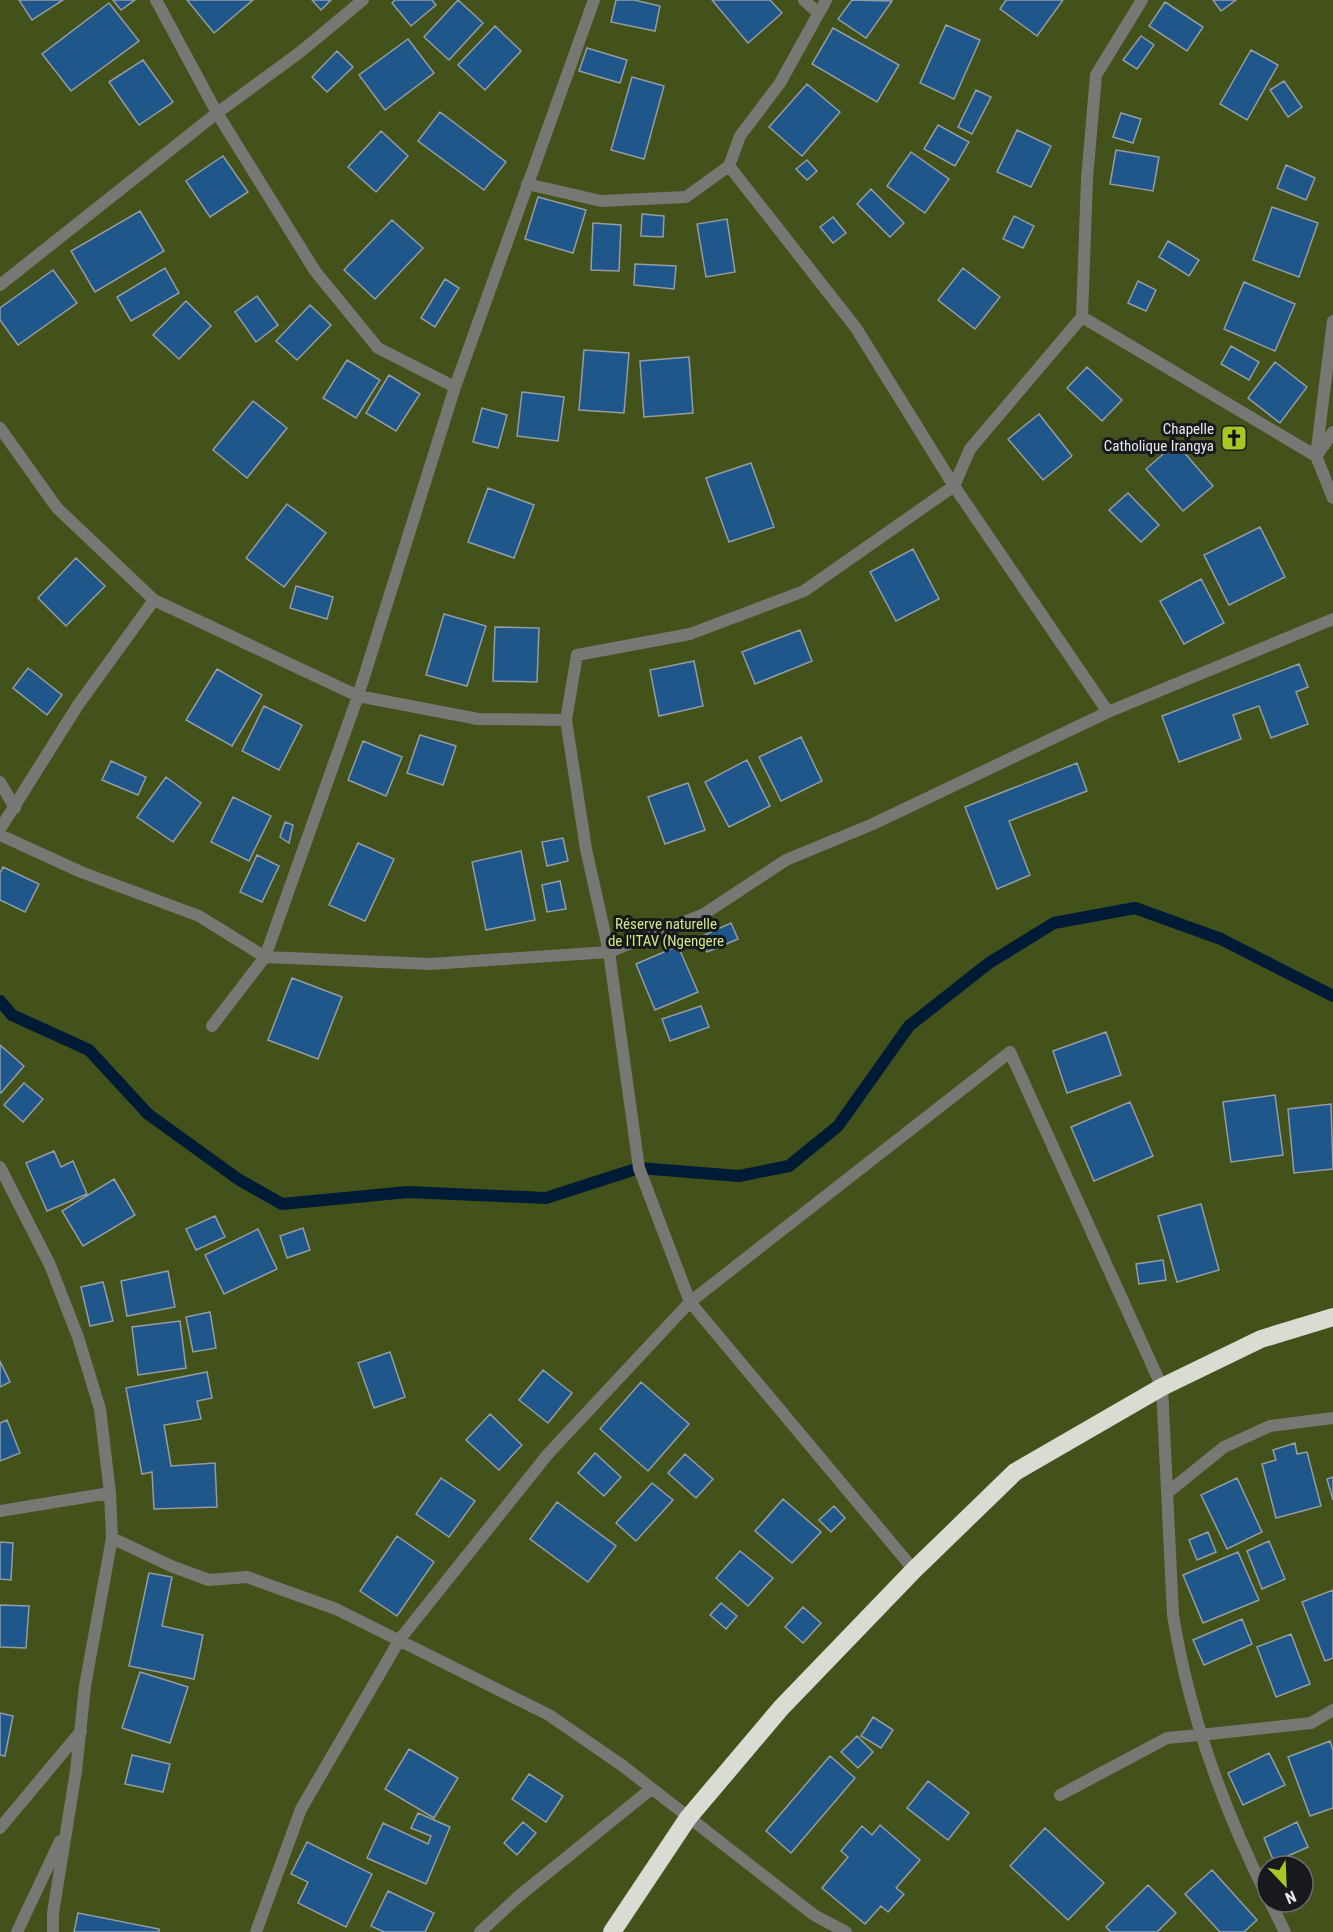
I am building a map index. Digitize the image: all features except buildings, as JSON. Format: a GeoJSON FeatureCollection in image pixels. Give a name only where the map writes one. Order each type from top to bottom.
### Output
{"type":"FeatureCollection","features":[{"type":"Feature","properties":{"kind":"highway"},"geometry":{"type":"LineString","coordinates":[[612,1932],[688,1818],[781,1708],[914,1570],[1015,1472],[1162,1387],[1261,1339],[1333,1317]]}},
{"type":"Feature","properties":{"kind":"street"},"geometry":{"type":"LineString","coordinates":[[156,0],[217,113],[315,272],[378,348],[455,387]]}},
{"type":"Feature","properties":{"kind":"street"},"geometry":{"type":"LineString","coordinates":[[0,285],[217,113],[299,53],[363,0]]}},
{"type":"Feature","properties":{"kind":"street"},"geometry":{"type":"LineString","coordinates":[[213,1026],[265,957],[358,696],[455,387],[594,0]]}},
{"type":"Feature","properties":{"kind":"street"},"geometry":{"type":"LineString","coordinates":[[804,0],[818,13]]}},
{"type":"Feature","properties":{"kind":"street"},"geometry":{"type":"LineString","coordinates":[[527,184],[601,201],[686,197],[729,166],[740,136],[780,83],[826,0]]}},
{"type":"Feature","properties":{"kind":"street"},"geometry":{"type":"LineString","coordinates":[[914,1570],[690,1302],[639,1168],[609,952],[586,849],[566,720],[577,655],[690,634],[804,591],[954,486],[970,449],[1082,316],[1087,180],[1096,75],[1142,0]]}},
{"type":"Feature","properties":{"kind":"street"},"geometry":{"type":"LineString","coordinates":[[729,166],[856,328],[954,486],[1108,711]]}},
{"type":"Feature","properties":{"kind":"street"},"geometry":{"type":"LineString","coordinates":[[1082,316],[1316,456]]}},
{"type":"Feature","properties":{"kind":"street"},"geometry":{"type":"LineString","coordinates":[[1333,321],[1316,456],[1333,498]]}},
{"type":"Feature","properties":{"kind":"street"},"geometry":{"type":"LineString","coordinates":[[0,428],[57,508],[154,600],[358,696],[478,719],[566,720]]}},
{"type":"Feature","properties":{"kind":"street"},"geometry":{"type":"LineString","coordinates":[[1316,456],[1333,432]]}},
{"type":"Feature","properties":{"kind":"street"},"geometry":{"type":"LineString","coordinates":[[0,830],[78,705],[154,600]]}},
{"type":"Feature","properties":{"kind":"street"},"geometry":{"type":"LineString","coordinates":[[0,836],[81,872],[199,916],[265,957],[430,964],[609,952],[704,914],[786,860],[873,824],[1108,711],[1333,619]]}},
{"type":"Feature","properties":{"kind":"street"},"geometry":{"type":"LineString","coordinates":[[0,782],[15,808]]}},
{"type":"Feature","properties":{"kind":"street"},"geometry":{"type":"LineString","coordinates":[[256,1932],[302,1809],[400,1639],[548,1454],[690,1302],[1010,1052],[1162,1387],[1173,1616],[1182,1672],[1200,1735],[1225,1807],[1255,1871]]}},
{"type":"Feature","properties":{"kind":"street"},"geometry":{"type":"LineString","coordinates":[[0,1167],[50,1265],[78,1337],[100,1409],[110,1493],[112,1538],[85,1686],[81,1731],[53,1913],[53,1932]]}},
{"type":"Feature","properties":{"kind":"street"},"geometry":{"type":"LineString","coordinates":[[1167,1493],[1224,1447],[1270,1426],[1333,1418]]}},
{"type":"Feature","properties":{"kind":"street"},"geometry":{"type":"LineString","coordinates":[[0,1511],[110,1493]]}},
{"type":"Feature","properties":{"kind":"street"},"geometry":{"type":"LineString","coordinates":[[112,1538],[171,1566],[210,1580],[247,1576],[336,1609],[549,1715],[651,1789],[814,1915],[846,1932]]}},
{"type":"Feature","properties":{"kind":"street"},"geometry":{"type":"LineString","coordinates":[[1060,1795],[1167,1738],[1311,1723],[1333,1710]]}},
{"type":"Feature","properties":{"kind":"street"},"geometry":{"type":"LineString","coordinates":[[0,1827],[81,1731]]}},
{"type":"Feature","properties":{"kind":"street"},"geometry":{"type":"LineString","coordinates":[[480,1932],[519,1896],[651,1789]]}},
{"type":"Feature","properties":{"kind":"street"},"geometry":{"type":"LineString","coordinates":[[17,1932],[66,1826]]}},
{"type":"Feature","properties":{"kind":"street"},"geometry":{"type":"LineString","coordinates":[[1276,1914],[1285,1932]]}},
{"type":"Feature","properties":{"kind":"green space","name":"Réserve naturelle de l'ITAV (Ngengere"},"geometry":{"type":"Polygon","coordinates":[[[0,0],[1333,0],[1333,1932],[0,1932],[0,0]]]}},
{"type":"Feature","properties":{"kind":"waterway"},"geometry":{"type":"LineString","coordinates":[[0,1001],[12,1015],[89,1050],[148,1114],[238,1179],[282,1204],[408,1192],[546,1198],[639,1168],[739,1176],[789,1166],[838,1126],[909,1026],[989,963],[1054,923],[1135,908],[1221,939],[1333,996]]}},
{"type":"Feature","properties":{"kind":"place","name":"Chapelle Catholique Irangya"},"geometry":{"type":"Point","coordinates":[1234,438]}}]}
